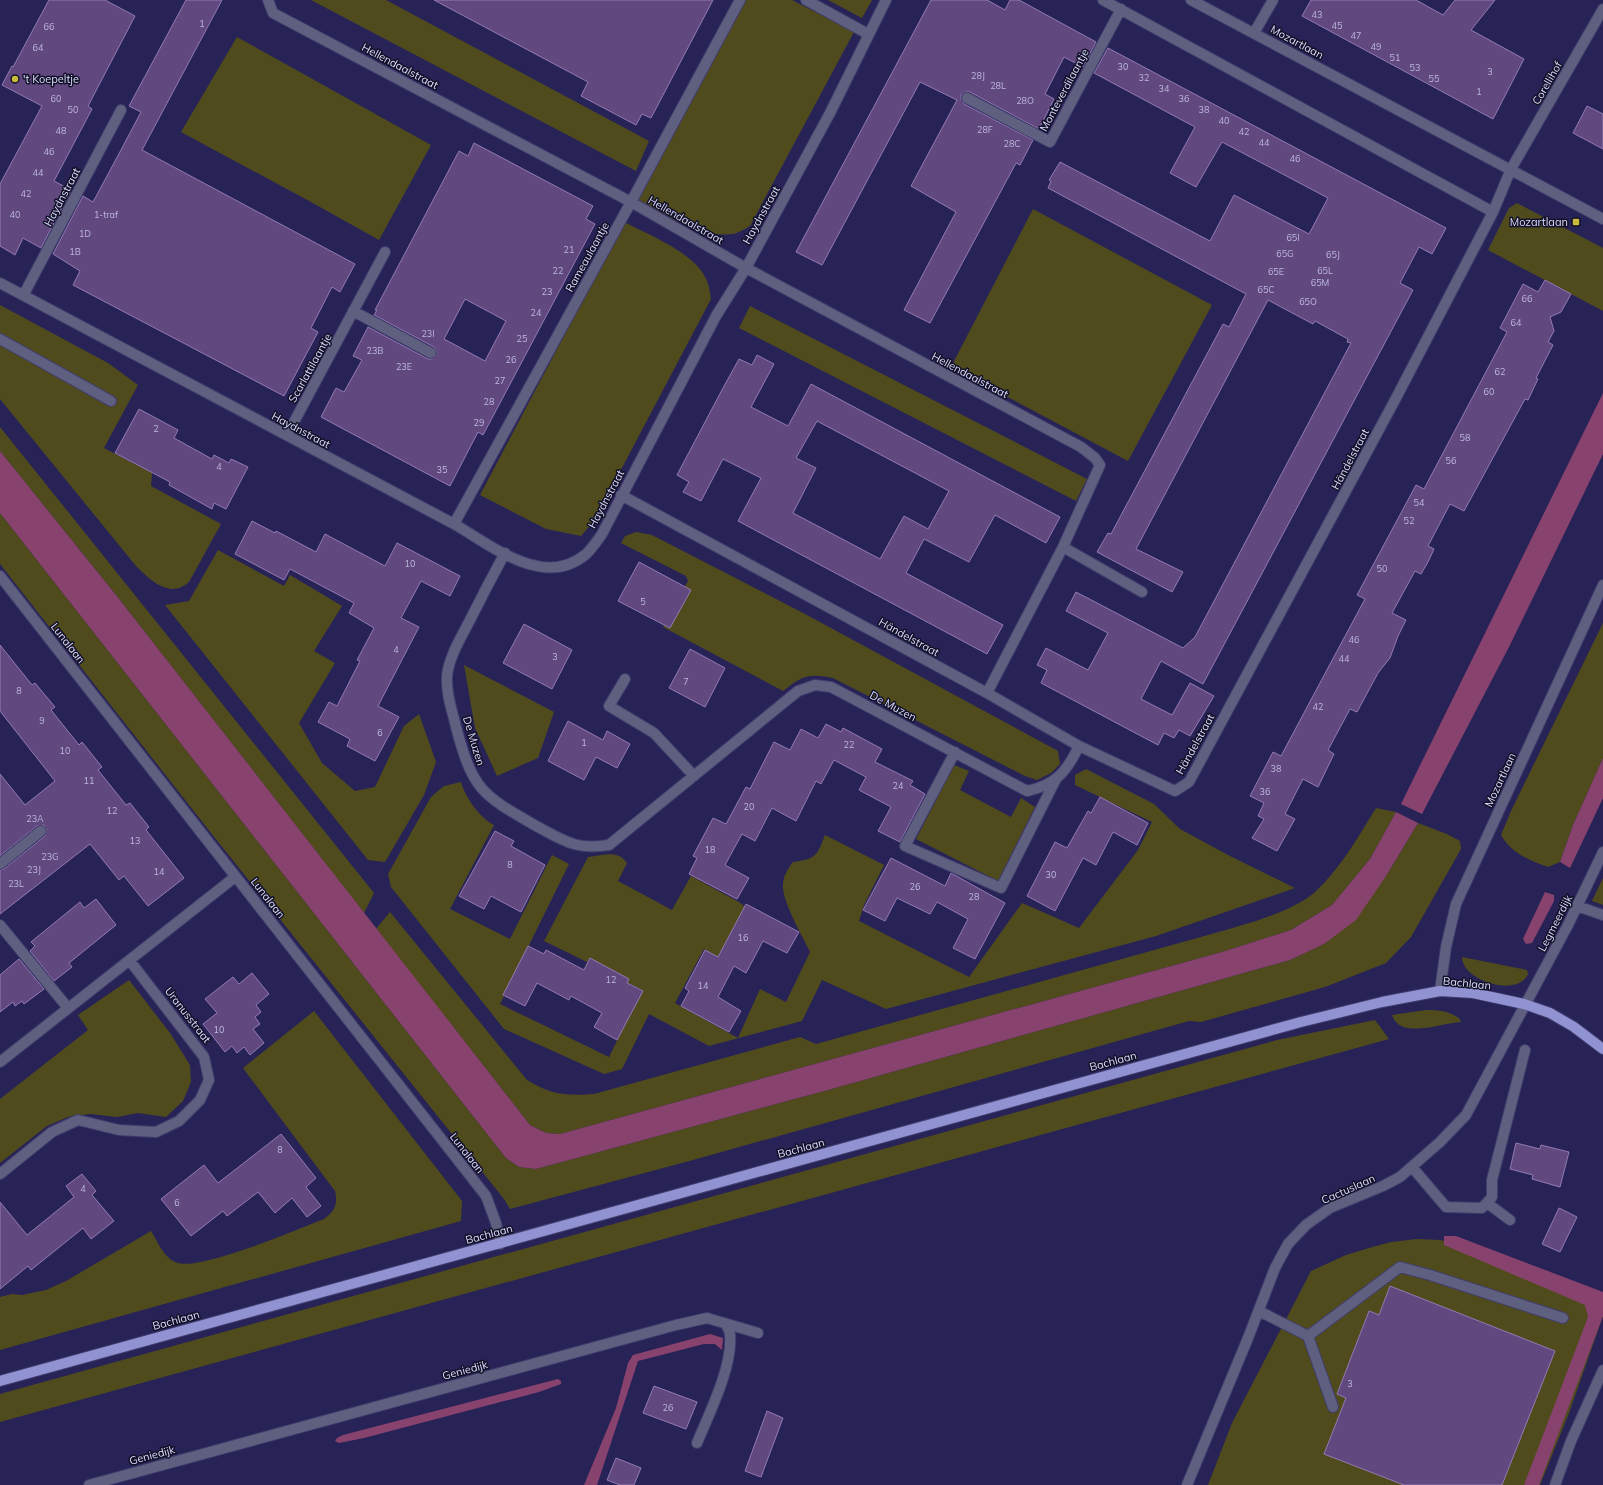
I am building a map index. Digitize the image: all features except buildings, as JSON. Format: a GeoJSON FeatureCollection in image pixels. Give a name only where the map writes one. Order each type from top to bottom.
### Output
{"type":"FeatureCollection","features":[{"type":"Feature","properties":{"kind":"main road","name":"Bachlaan"},"geometry":{"type":"LineString","coordinates":[[0,1381],[1301,1022],[1382,1002],[1440,991],[1473,993],[1524,1004],[1550,1013],[1574,1027],[1603,1049]]}},
{"type":"Feature","properties":{"kind":"street","name":"Hellendaalstraat"},"geometry":{"type":"LineString","coordinates":[[268,0],[273,13],[631,202],[746,268],[1080,447],[1095,458],[1100,465],[1063,547],[987,693]]}},
{"type":"Feature","properties":{"kind":"street","name":"Rameaulaantje"},"geometry":{"type":"LineString","coordinates":[[454,524],[740,0]]}},
{"type":"Feature","properties":{"kind":"street"},"geometry":{"type":"LineString","coordinates":[[806,0],[868,34]]}},
{"type":"Feature","properties":{"kind":"street","name":"Haydnstraat"},"geometry":{"type":"LineString","coordinates":[[0,283],[24,294],[454,524],[505,553],[535,567],[556,569],[568,566],[586,555],[602,534],[621,495],[716,316],[746,268],[832,110],[886,0]]}},
{"type":"Feature","properties":{"kind":"street"},"geometry":{"type":"LineString","coordinates":[[1103,0],[1494,212]]}},
{"type":"Feature","properties":{"kind":"street","name":"Mozartlaan"},"geometry":{"type":"LineString","coordinates":[[1191,0],[1603,218]]}},
{"type":"Feature","properties":{"kind":"street"},"geometry":{"type":"LineString","coordinates":[[1254,33],[1273,0]]}},
{"type":"Feature","properties":{"kind":"street","name":"Monteverdilaantje"},"geometry":{"type":"LineString","coordinates":[[967,98],[1050,142],[1121,9]]}},
{"type":"Feature","properties":{"kind":"street","name":"Corellihof"},"geometry":{"type":"LineString","coordinates":[[1511,169],[1603,9]]}},
{"type":"Feature","properties":{"kind":"street","name":"Haydnstraat"},"geometry":{"type":"LineString","coordinates":[[24,294],[121,110]]}},
{"type":"Feature","properties":{"kind":"street","name":"Händelstraat"},"geometry":{"type":"LineString","coordinates":[[621,495],[987,693],[1080,746],[1175,791],[1189,782],[1392,407],[1494,212],[1511,169]]}},
{"type":"Feature","properties":{"kind":"street","name":"Scarlattilaantje"},"geometry":{"type":"LineString","coordinates":[[287,435],[385,252]]}},
{"type":"Feature","properties":{"kind":"street"},"geometry":{"type":"LineString","coordinates":[[353,311],[430,353]]}},
{"type":"Feature","properties":{"kind":"street"},"geometry":{"type":"LineString","coordinates":[[0,339],[111,401]]}},
{"type":"Feature","properties":{"kind":"street"},"geometry":{"type":"LineString","coordinates":[[1063,547],[1142,592]]}},
{"type":"Feature","properties":{"kind":"street","name":"De Muzen"},"geometry":{"type":"LineString","coordinates":[[505,553],[459,641],[450,662],[447,675],[447,692],[467,766],[477,783],[487,795],[499,805],[569,844],[593,848],[609,845],[798,691],[816,685],[831,687],[1027,791],[1041,788],[1056,780],[1070,766],[1080,746]]}},
{"type":"Feature","properties":{"kind":"street","name":"Lunalaan"},"geometry":{"type":"LineString","coordinates":[[0,576],[486,1196],[496,1223],[500,1244]]}},
{"type":"Feature","properties":{"kind":"street","name":"Mozartlaan"},"geometry":{"type":"LineString","coordinates":[[1440,991],[1446,947],[1456,904],[1603,585]]}},
{"type":"Feature","properties":{"kind":"street"},"geometry":{"type":"LineString","coordinates":[[625,679],[609,706],[654,733],[694,776]]}},
{"type":"Feature","properties":{"kind":"street"},"geometry":{"type":"LineString","coordinates":[[955,752],[905,846],[1001,888],[1056,780]]}},
{"type":"Feature","properties":{"kind":"street"},"geometry":{"type":"LineString","coordinates":[[0,864],[42,831]]}},
{"type":"Feature","properties":{"kind":"street","name":"Legmeerdijk"},"geometry":{"type":"LineString","coordinates":[[1524,1004],[1577,906],[1603,852]]}},
{"type":"Feature","properties":{"kind":"street"},"geometry":{"type":"LineString","coordinates":[[0,1062],[235,877]]}},
{"type":"Feature","properties":{"kind":"street"},"geometry":{"type":"LineString","coordinates":[[1577,906],[1603,915]]}},
{"type":"Feature","properties":{"kind":"street"},"geometry":{"type":"LineString","coordinates":[[0,925],[68,1008]]}},
{"type":"Feature","properties":{"kind":"street","name":"Uranusstraat"},"geometry":{"type":"LineString","coordinates":[[0,1174],[52,1132],[78,1120],[119,1130],[156,1132],[180,1121],[200,1100],[209,1080],[204,1057],[130,961]]}},
{"type":"Feature","properties":{"kind":"street","name":"Cactuslaan"},"geometry":{"type":"LineString","coordinates":[[1187,1485],[1278,1262],[1288,1244],[1306,1225],[1330,1208],[1384,1186],[1412,1167],[1440,1142],[1466,1115],[1524,1004]]}},
{"type":"Feature","properties":{"kind":"street"},"geometry":{"type":"LineString","coordinates":[[1412,1167],[1446,1207],[1482,1208],[1487,1203],[1492,1197],[1492,1180],[1525,1050]]}},
{"type":"Feature","properties":{"kind":"street"},"geometry":{"type":"LineString","coordinates":[[1487,1203],[1510,1220]]}},
{"type":"Feature","properties":{"kind":"street"},"geometry":{"type":"LineString","coordinates":[[1308,1336],[1400,1267],[1430,1275],[1563,1318]]}},
{"type":"Feature","properties":{"kind":"street"},"geometry":{"type":"LineString","coordinates":[[1259,1311],[1308,1336],[1333,1407]]}},
{"type":"Feature","properties":{"kind":"street","name":"Geniedijk"},"geometry":{"type":"LineString","coordinates":[[89,1485],[676,1325],[708,1318],[758,1333]]}},
{"type":"Feature","properties":{"kind":"street"},"geometry":{"type":"LineString","coordinates":[[696,1443],[724,1374],[730,1348],[730,1334],[726,1324]]}},
{"type":"Feature","properties":{"kind":"street"},"geometry":{"type":"LineString","coordinates":[[1555,1485],[1571,1441],[1603,1370]]}},
{"type":"Feature","properties":{"kind":"shaded area"},"geometry":{"type":"Polygon","coordinates":[[[311,0],[386,0],[649,141],[636,171],[311,0]]]}},
{"type":"Feature","properties":{"kind":"shaded area"},"geometry":{"type":"Polygon","coordinates":[[[742,0],[792,0],[854,32],[750,226],[733,234],[720,234],[695,229],[683,224],[637,199],[742,0]]]}},
{"type":"Feature","properties":{"kind":"shaded area"},"geometry":{"type":"Polygon","coordinates":[[[828,0],[872,0],[862,18],[828,0]]]}},
{"type":"Feature","properties":{"kind":"shaded area"},"geometry":{"type":"Polygon","coordinates":[[[237,37],[431,145],[379,240],[181,132],[237,37]]]}},
{"type":"Feature","properties":{"kind":"shaded area"},"geometry":{"type":"Polygon","coordinates":[[[1517,203],[1603,248],[1603,311],[1488,250],[1509,208],[1517,203]]]}},
{"type":"Feature","properties":{"kind":"shaded area"},"geometry":{"type":"Polygon","coordinates":[[[1033,209],[1212,305],[1128,461],[951,367],[1033,209]]]}},
{"type":"Feature","properties":{"kind":"shaded area"},"geometry":{"type":"Polygon","coordinates":[[[624,222],[671,246],[693,262],[707,281],[711,299],[594,521],[581,536],[546,529],[480,495],[624,222]]]}},
{"type":"Feature","properties":{"kind":"shaded area"},"geometry":{"type":"Polygon","coordinates":[[[0,305],[108,363],[138,385],[104,448],[152,473],[151,486],[221,524],[189,582],[182,587],[175,589],[161,586],[154,582],[136,566],[0,399],[0,305]]]}},
{"type":"Feature","properties":{"kind":"shaded area"},"geometry":{"type":"Polygon","coordinates":[[[750,306],[1087,479],[1076,501],[739,328],[750,306]]]}},
{"type":"Feature","properties":{"kind":"shaded area"},"geometry":{"type":"Polygon","coordinates":[[[1603,393],[1603,454],[1509,647],[1422,814],[1401,804],[1603,393]]]}},
{"type":"Feature","properties":{"kind":"shaded area"},"geometry":{"type":"Polygon","coordinates":[[[0,427],[374,893],[364,913],[116,595],[0,451],[0,427]]]}},
{"type":"Feature","properties":{"kind":"shaded area"},"geometry":{"type":"Polygon","coordinates":[[[0,451],[116,595],[530,1125],[546,1133],[560,1134],[1222,952],[1291,930],[1332,905],[1370,859],[1396,812],[1418,823],[1386,876],[1356,920],[1324,944],[1290,960],[828,1090],[536,1169],[519,1167],[506,1158],[0,513],[0,451]]]}},
{"type":"Feature","properties":{"kind":"shaded area"},"geometry":{"type":"Polygon","coordinates":[[[0,513],[506,1158],[519,1167],[536,1169],[828,1090],[1290,960],[1324,944],[1386,876],[1418,823],[1447,834],[1460,841],[1461,849],[1411,937],[1386,963],[1325,987],[1201,1022],[1189,1021],[693,1160],[510,1209],[504,1199],[211,833],[0,564],[0,513]]]}},
{"type":"Feature","properties":{"kind":"shaded area"},"geometry":{"type":"Polygon","coordinates":[[[636,532],[652,535],[805,614],[1058,751],[1060,764],[1051,773],[1037,780],[1025,776],[833,678],[817,676],[806,677],[795,682],[783,691],[663,627],[688,581],[686,576],[621,543],[625,536],[636,532]]]}},
{"type":"Feature","properties":{"kind":"shaded area"},"geometry":{"type":"Polygon","coordinates":[[[218,550],[284,586],[290,575],[342,606],[314,651],[335,663],[299,723],[322,763],[355,791],[375,787],[404,726],[419,714],[436,762],[424,795],[385,862],[368,860],[165,605],[189,601],[218,550]]]}},
{"type":"Feature","properties":{"kind":"shaded area"},"geometry":{"type":"Polygon","coordinates":[[[1603,623],[1603,758],[1573,825],[1560,862],[1548,867],[1534,862],[1515,851],[1501,835],[1511,811],[1603,623]]]}},
{"type":"Feature","properties":{"kind":"shaded area"},"geometry":{"type":"Polygon","coordinates":[[[464,665],[554,712],[538,758],[497,776],[475,728],[464,665]]]}},
{"type":"Feature","properties":{"kind":"shaded area"},"geometry":{"type":"Polygon","coordinates":[[[1603,758],[1603,798],[1570,868],[1560,862],[1573,825],[1603,758]]]}},
{"type":"Feature","properties":{"kind":"shaded area"},"geometry":{"type":"Polygon","coordinates":[[[954,765],[969,771],[960,790],[1011,817],[1021,798],[1035,807],[998,881],[916,839],[954,765]]]}},
{"type":"Feature","properties":{"kind":"shaded area"},"geometry":{"type":"Polygon","coordinates":[[[1086,769],[1154,804],[1180,829],[1228,855],[1295,888],[1156,936],[886,1009],[822,980],[802,1021],[709,1046],[649,1014],[622,1069],[604,1074],[504,1029],[391,887],[388,874],[431,797],[444,786],[461,782],[466,794],[478,812],[494,825],[450,909],[510,939],[552,855],[569,864],[500,1004],[609,1057],[642,990],[610,974],[612,970],[589,959],[587,962],[544,941],[588,857],[609,854],[619,856],[627,863],[618,881],[672,910],[691,876],[739,902],[745,907],[718,957],[704,949],[675,1003],[738,1038],[760,989],[786,1002],[810,952],[787,904],[784,896],[783,881],[793,862],[811,858],[815,855],[820,848],[825,835],[884,865],[864,905],[859,921],[969,977],[1022,903],[1079,928],[1138,850],[1152,822],[1075,785],[1075,775],[1086,769]]]}},
{"type":"Feature","properties":{"kind":"shaded area"},"geometry":{"type":"Polygon","coordinates":[[[1376,808],[1396,812],[1370,859],[1332,905],[1291,930],[1222,952],[560,1134],[546,1133],[530,1125],[376,929],[390,912],[527,1080],[552,1092],[575,1095],[594,1094],[800,1037],[816,1044],[1208,935],[1264,918],[1305,900],[1315,892],[1341,863],[1376,808]]]}},
{"type":"Feature","properties":{"kind":"shaded area"},"geometry":{"type":"Polygon","coordinates":[[[1603,878],[1603,905],[1592,901],[1603,878]]]}},
{"type":"Feature","properties":{"kind":"shaded area"},"geometry":{"type":"Polygon","coordinates":[[[1545,892],[1554,895],[1554,901],[1532,943],[1526,944],[1523,939],[1545,892]]]}},
{"type":"Feature","properties":{"kind":"shaded area"},"geometry":{"type":"Polygon","coordinates":[[[1462,957],[1527,970],[1528,974],[1522,981],[1513,985],[1491,984],[1471,973],[1464,966],[1462,957]]]}},
{"type":"Feature","properties":{"kind":"shaded area"},"geometry":{"type":"Polygon","coordinates":[[[129,980],[170,1033],[190,1065],[191,1082],[183,1101],[166,1117],[138,1113],[117,1117],[90,1114],[68,1117],[47,1126],[0,1163],[0,1099],[88,1030],[78,1015],[129,980]]]}},
{"type":"Feature","properties":{"kind":"shaded area"},"geometry":{"type":"Polygon","coordinates":[[[1426,1010],[1448,1013],[1456,1016],[1461,1022],[1432,1027],[1412,1028],[1403,1027],[1396,1023],[1392,1015],[1426,1010]]]}},
{"type":"Feature","properties":{"kind":"shaded area"},"geometry":{"type":"Polygon","coordinates":[[[314,1011],[462,1201],[461,1221],[0,1350],[0,1297],[12,1294],[22,1295],[46,1290],[66,1281],[151,1231],[161,1248],[171,1260],[186,1264],[225,1256],[271,1240],[324,1219],[331,1213],[336,1203],[335,1191],[243,1068],[314,1011]]]}},
{"type":"Feature","properties":{"kind":"shaded area"},"geometry":{"type":"Polygon","coordinates":[[[1375,1020],[1389,1039],[0,1422],[0,1394],[1277,1040],[1375,1020]]]}},
{"type":"Feature","properties":{"kind":"shaded area"},"geometry":{"type":"Polygon","coordinates":[[[1444,1236],[1456,1236],[1603,1292],[1603,1316],[1539,1485],[1524,1485],[1588,1317],[1585,1305],[1444,1245],[1444,1236]]]}},
{"type":"Feature","properties":{"kind":"shaded area"},"geometry":{"type":"Polygon","coordinates":[[[1417,1239],[1440,1240],[1458,1244],[1603,1308],[1603,1316],[1569,1413],[1540,1485],[1208,1485],[1232,1423],[1311,1271],[1346,1255],[1369,1248],[1391,1242],[1417,1239]]]}},
{"type":"Feature","properties":{"kind":"shaded area"},"geometry":{"type":"Polygon","coordinates":[[[710,1334],[723,1338],[722,1350],[715,1344],[704,1344],[638,1361],[597,1485],[584,1485],[616,1408],[628,1363],[633,1355],[710,1334]]]}},
{"type":"Feature","properties":{"kind":"shaded area"},"geometry":{"type":"Polygon","coordinates":[[[558,1379],[561,1381],[561,1384],[539,1392],[364,1438],[339,1443],[335,1441],[343,1435],[558,1379]]]}},
{"type":"Feature","properties":{"kind":"place","name":"'t Koepeltje"},"geometry":{"type":"Point","coordinates":[15,79]}},
{"type":"Feature","properties":{"kind":"place","name":"Mozartlaan"},"geometry":{"type":"Point","coordinates":[1576,222]}}]}
